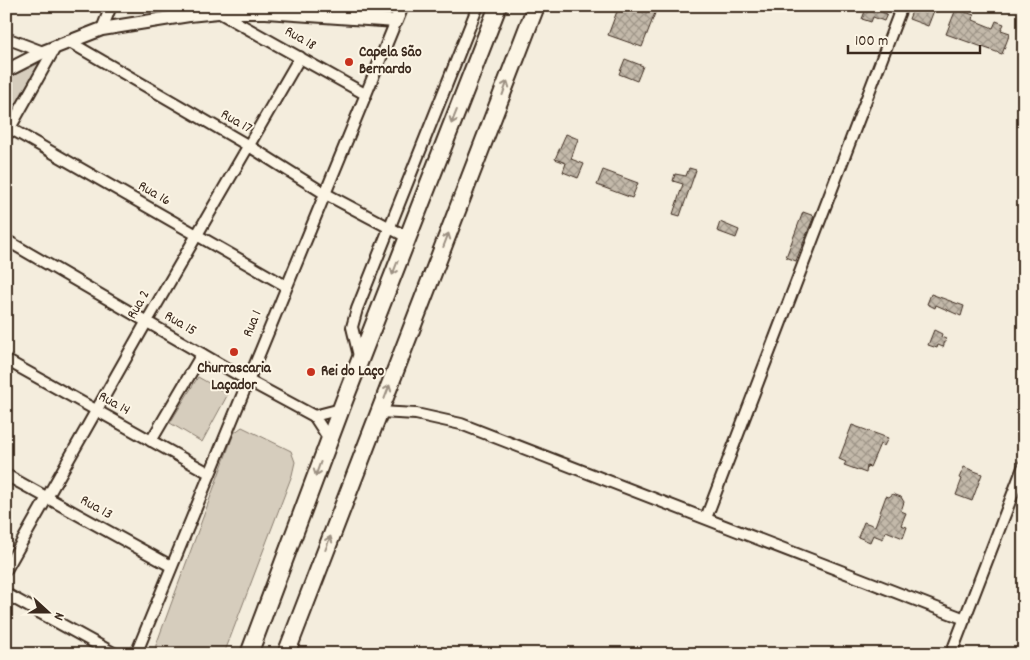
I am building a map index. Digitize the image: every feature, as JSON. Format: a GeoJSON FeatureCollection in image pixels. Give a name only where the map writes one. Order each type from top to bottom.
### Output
{"type":"FeatureCollection","features":[{"type":"Feature","properties":{"kind":"highway"},"geometry":{"type":"LineString","coordinates":[[249,654],[329,439],[498,6]]}},
{"type":"Feature","properties":{"kind":"highway"},"geometry":{"type":"LineString","coordinates":[[286,654],[536,6]]}},
{"type":"Feature","properties":{"kind":"highway"},"geometry":{"type":"LineString","coordinates":[[260,654],[260,644],[282,586],[282,568]]}},
{"type":"Feature","properties":{"kind":"highway"},"geometry":{"type":"LineString","coordinates":[[280,654],[302,595],[316,574]]}},
{"type":"Feature","properties":{"kind":"street"},"geometry":{"type":"LineString","coordinates":[[102,29],[111,6]]}},
{"type":"Feature","properties":{"kind":"street","name":"Rua 1"},"geometry":{"type":"LineString","coordinates":[[136,654],[402,6]]}},
{"type":"Feature","properties":{"kind":"street"},"geometry":{"type":"LineString","coordinates":[[360,360],[353,338],[354,318],[478,6]]}},
{"type":"Feature","properties":{"kind":"street"},"geometry":{"type":"LineString","coordinates":[[706,518],[902,6]]}},
{"type":"Feature","properties":{"kind":"street"},"geometry":{"type":"LineString","coordinates":[[6,71],[43,52],[102,29],[218,9]]}},
{"type":"Feature","properties":{"kind":"street","name":"Rua 18"},"geometry":{"type":"LineString","coordinates":[[218,9],[323,10],[396,21]]}},
{"type":"Feature","properties":{"kind":"street","name":"Rua 18"},"geometry":{"type":"LineString","coordinates":[[218,9],[365,94]]}},
{"type":"Feature","properties":{"kind":"street"},"geometry":{"type":"LineString","coordinates":[[6,38],[43,52]]}},
{"type":"Feature","properties":{"kind":"street"},"geometry":{"type":"LineString","coordinates":[[8,130],[62,44]]}},
{"type":"Feature","properties":{"kind":"street","name":"Rua 17"},"geometry":{"type":"LineString","coordinates":[[62,44],[249,146],[324,193],[407,237]]}},
{"type":"Feature","properties":{"kind":"street","name":"Rua 2"},"geometry":{"type":"LineString","coordinates":[[6,570],[300,57]]}},
{"type":"Feature","properties":{"kind":"street","name":"Rua 16"},"geometry":{"type":"LineString","coordinates":[[8,130],[286,286]]}},
{"type":"Feature","properties":{"kind":"street","name":"Rua 15"},"geometry":{"type":"LineString","coordinates":[[6,240],[202,354],[314,416]]}},
{"type":"Feature","properties":{"kind":"street"},"geometry":{"type":"LineString","coordinates":[[151,441],[202,354]]}},
{"type":"Feature","properties":{"kind":"street","name":"Rua 14"},"geometry":{"type":"LineString","coordinates":[[6,360],[209,473]]}},
{"type":"Feature","properties":{"kind":"street"},"geometry":{"type":"LineString","coordinates":[[329,439],[314,416],[341,409]]}},
{"type":"Feature","properties":{"kind":"street"},"geometry":{"type":"LineString","coordinates":[[380,412],[425,416],[462,424],[965,619]]}},
{"type":"Feature","properties":{"kind":"street"},"geometry":{"type":"LineString","coordinates":[[951,654],[1024,465]]}},
{"type":"Feature","properties":{"kind":"street","name":"Rua 13"},"geometry":{"type":"LineString","coordinates":[[6,475],[171,566]]}},
{"type":"Feature","properties":{"kind":"street"},"geometry":{"type":"LineString","coordinates":[[6,594],[115,654]]}},
{"type":"Feature","properties":{"kind":"shaded area"},"geometry":{"type":"Polygon","coordinates":[[[50,58],[11,123],[6,120],[6,79],[50,58]]]}},
{"type":"Feature","properties":{"kind":"shaded area"},"geometry":{"type":"Polygon","coordinates":[[[198,377],[228,394],[202,442],[170,423],[198,377]]]}},
{"type":"Feature","properties":{"kind":"shaded area"},"geometry":{"type":"Polygon","coordinates":[[[242,427],[291,451],[295,462],[292,475],[224,654],[157,654],[155,652],[156,645],[234,433],[242,427]]]}},
{"type":"Feature","properties":{"kind":"building"},"geometry":{"type":"Polygon","coordinates":[[[619,6],[657,8],[642,47],[608,35],[619,6]]]}},
{"type":"Feature","properties":{"kind":"building"},"geometry":{"type":"Polygon","coordinates":[[[867,6],[887,14],[884,21],[873,17],[871,22],[862,19],[867,6]]]}},
{"type":"Feature","properties":{"kind":"building"},"geometry":{"type":"Polygon","coordinates":[[[914,6],[933,13],[928,26],[909,19],[914,6]]]}},
{"type":"Feature","properties":{"kind":"building"},"geometry":{"type":"Polygon","coordinates":[[[956,9],[974,15],[973,20],[993,28],[996,21],[1004,24],[1001,30],[1010,33],[1002,54],[946,34],[956,9]]]}},
{"type":"Feature","properties":{"kind":"building"},"geometry":{"type":"Polygon","coordinates":[[[625,59],[643,66],[637,81],[619,74],[625,59]]]}},
{"type":"Feature","properties":{"kind":"building"},"geometry":{"type":"Polygon","coordinates":[[[566,134],[578,139],[571,159],[584,164],[578,178],[563,172],[566,163],[555,159],[566,134]]]}},
{"type":"Feature","properties":{"kind":"building"},"geometry":{"type":"Polygon","coordinates":[[[689,168],[696,170],[680,216],[673,214],[683,184],[673,181],[675,174],[686,176],[689,168]]]}},
{"type":"Feature","properties":{"kind":"building"},"geometry":{"type":"Polygon","coordinates":[[[603,170],[638,183],[632,198],[597,185],[603,170]]]}},
{"type":"Feature","properties":{"kind":"building"},"geometry":{"type":"Polygon","coordinates":[[[803,212],[814,216],[796,261],[786,257],[803,212]]]}},
{"type":"Feature","properties":{"kind":"building"},"geometry":{"type":"Polygon","coordinates":[[[720,222],[739,230],[736,238],[717,231],[720,222]]]}},
{"type":"Feature","properties":{"kind":"building"},"geometry":{"type":"Polygon","coordinates":[[[931,294],[964,306],[961,316],[936,305],[935,308],[927,304],[931,294]]]}},
{"type":"Feature","properties":{"kind":"building"},"geometry":{"type":"Polygon","coordinates":[[[934,330],[942,334],[941,337],[946,339],[943,347],[938,345],[937,348],[928,345],[934,330]]]}},
{"type":"Feature","properties":{"kind":"building"},"geometry":{"type":"Polygon","coordinates":[[[852,425],[888,438],[884,446],[880,444],[870,467],[867,466],[866,473],[844,465],[846,462],[839,459],[852,425]]]}},
{"type":"Feature","properties":{"kind":"building"},"geometry":{"type":"Polygon","coordinates":[[[964,467],[982,474],[972,501],[956,495],[962,479],[959,478],[964,467]]]}},
{"type":"Feature","properties":{"kind":"building"},"geometry":{"type":"Polygon","coordinates":[[[893,494],[901,497],[904,502],[901,511],[906,513],[901,525],[907,527],[903,538],[886,531],[883,539],[873,535],[870,542],[858,537],[864,522],[875,526],[886,496],[889,497],[893,494]]]}},
{"type":"Feature","properties":{"kind":"place","name":"Capela São Bernardo"},"geometry":{"type":"Point","coordinates":[349,62]}},
{"type":"Feature","properties":{"kind":"place","name":"Churrascaria Laçador"},"geometry":{"type":"Point","coordinates":[234,352]}},
{"type":"Feature","properties":{"kind":"place","name":"Rei do Laço"},"geometry":{"type":"Point","coordinates":[311,372]}}]}
